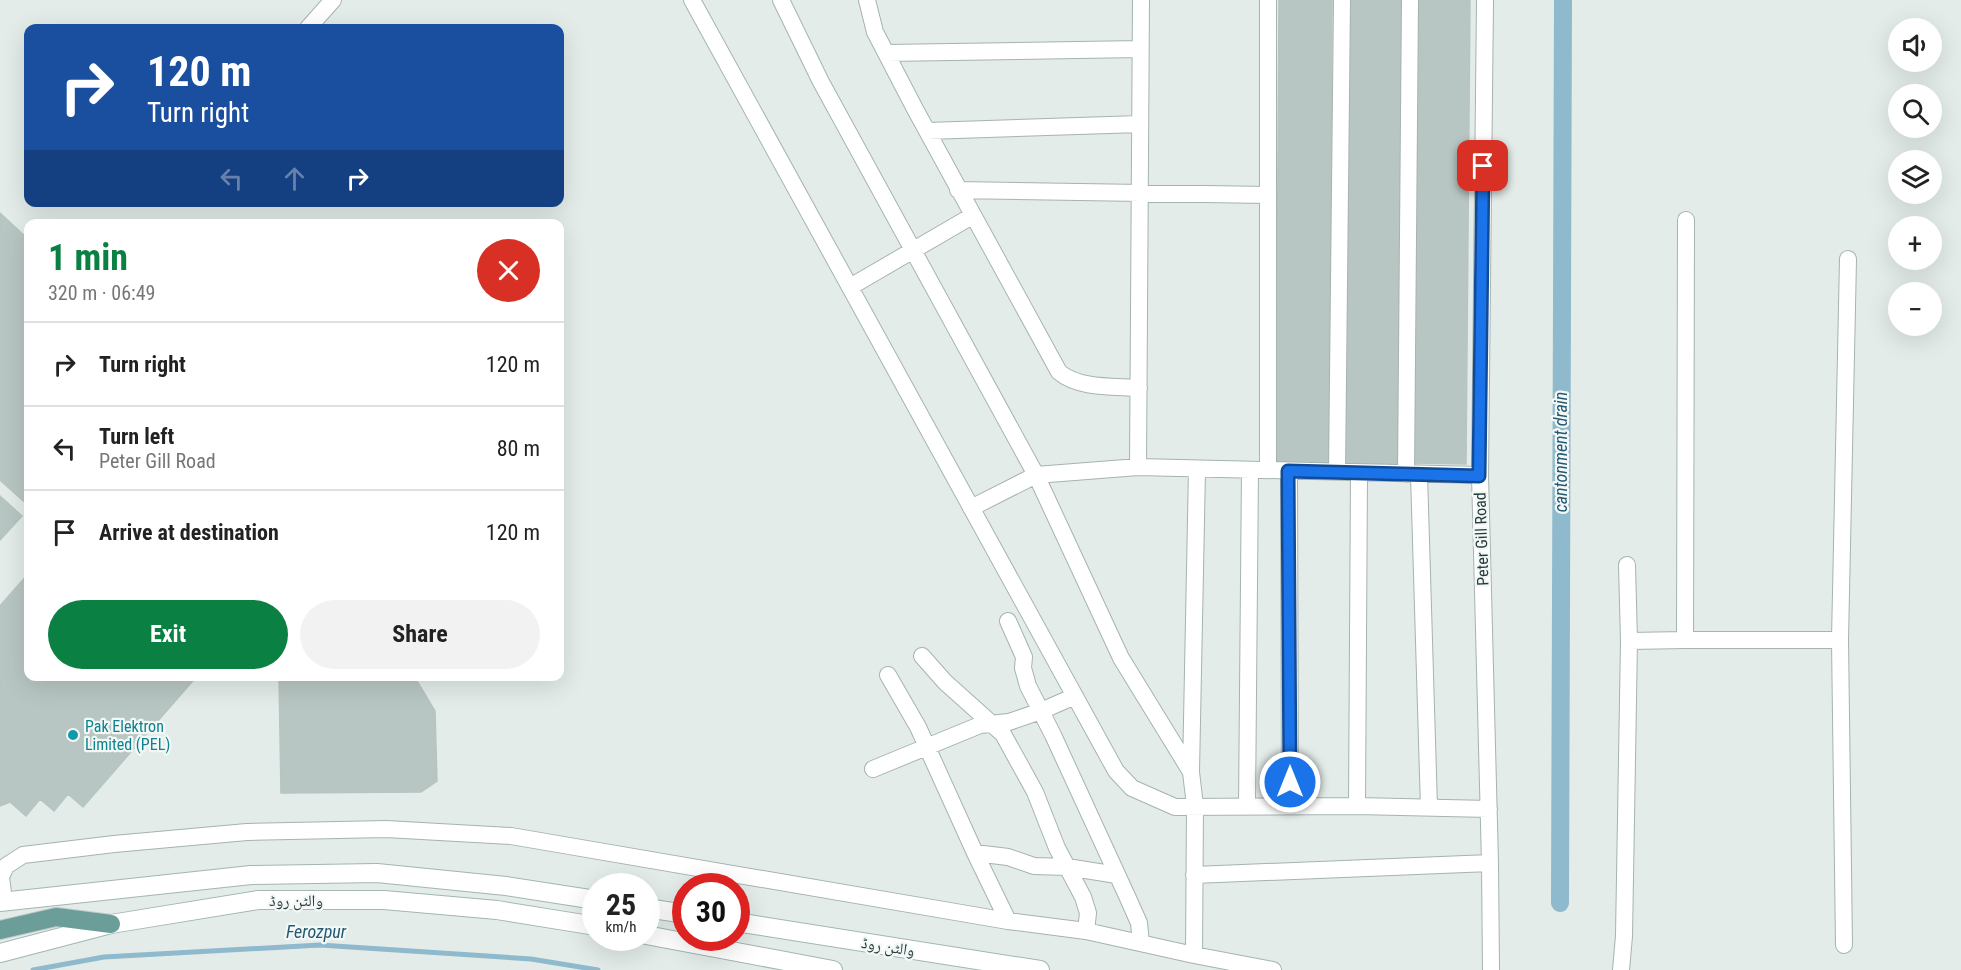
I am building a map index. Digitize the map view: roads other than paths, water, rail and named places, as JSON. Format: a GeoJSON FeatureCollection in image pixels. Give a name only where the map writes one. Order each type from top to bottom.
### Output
{"type":"FeatureCollection","features":[{"type":"Feature","properties":{"kind":"main road","name":"والٹن روڈ"},"geometry":{"type":"LineString","coordinates":[[2,902],[251,875],[377,873],[506,886],[582,898]]}},
{"type":"Feature","properties":{"kind":"main road","name":"والٹن روڈ"},"geometry":{"type":"LineString","coordinates":[[0,953],[67,938],[111,924],[258,900],[384,900],[497,910],[582,924]]}},
{"type":"Feature","properties":{"kind":"main road"},"geometry":{"type":"LineString","coordinates":[[0,930],[56,917],[111,924]]}},
{"type":"Feature","properties":{"kind":"main road","name":"والٹن روڈ"},"geometry":{"type":"LineString","coordinates":[[750,924],[1040,970]]}},
{"type":"Feature","properties":{"kind":"main road"},"geometry":{"type":"LineString","coordinates":[[660,938],[833,970]]}},
{"type":"Feature","properties":{"kind":"street"},"geometry":{"type":"LineString","coordinates":[[312,24],[333,0]]}},
{"type":"Feature","properties":{"kind":"street"},"geometry":{"type":"LineString","coordinates":[[692,0],[1116,771],[1132,788],[1175,807],[1357,806],[1489,809]]}},
{"type":"Feature","properties":{"kind":"street"},"geometry":{"type":"LineString","coordinates":[[781,0],[821,82],[1036,475],[1121,658],[1191,772]]}},
{"type":"Feature","properties":{"kind":"street"},"geometry":{"type":"LineString","coordinates":[[867,0],[875,32],[972,216],[1059,372],[1063,376],[1084,383],[1139,388]]}},
{"type":"Feature","properties":{"kind":"street"},"geometry":{"type":"LineString","coordinates":[[1138,467],[1141,0]]}},
{"type":"Feature","properties":{"kind":"street"},"geometry":{"type":"LineString","coordinates":[[1268,0],[1269,470]]}},
{"type":"Feature","properties":{"kind":"street"},"geometry":{"type":"LineString","coordinates":[[1337,472],[1342,0]]}},
{"type":"Feature","properties":{"kind":"street"},"geometry":{"type":"LineString","coordinates":[[1410,0],[1412,474],[1429,808]]}},
{"type":"Feature","properties":{"kind":"street","name":"Peter Gill Road"},"geometry":{"type":"LineString","coordinates":[[1485,0],[1479,476],[1489,809],[1491,970]]}},
{"type":"Feature","properties":{"kind":"street"},"geometry":{"type":"LineString","coordinates":[[886,53],[1140,49]]}},
{"type":"Feature","properties":{"kind":"street"},"geometry":{"type":"LineString","coordinates":[[927,131],[1140,124]]}},
{"type":"Feature","properties":{"kind":"street"},"geometry":{"type":"LineString","coordinates":[[958,190],[1268,195]]}},
{"type":"Feature","properties":{"kind":"street"},"geometry":{"type":"LineString","coordinates":[[849,287],[972,216]]}},
{"type":"Feature","properties":{"kind":"street"},"geometry":{"type":"LineString","coordinates":[[1685,640],[1686,220]]}},
{"type":"Feature","properties":{"kind":"street"},"geometry":{"type":"LineString","coordinates":[[1844,945],[1840,640],[1848,259]]}},
{"type":"Feature","properties":{"kind":"street"},"geometry":{"type":"LineString","coordinates":[[971,508],[1036,475],[1138,467],[1479,476]]}},
{"type":"Feature","properties":{"kind":"street"},"geometry":{"type":"LineString","coordinates":[[1194,955],[1194,806],[1191,772],[1197,469]]}},
{"type":"Feature","properties":{"kind":"street"},"geometry":{"type":"LineString","coordinates":[[1247,806],[1250,470]]}},
{"type":"Feature","properties":{"kind":"street"},"geometry":{"type":"LineString","coordinates":[[1288,471],[1290,806]]}},
{"type":"Feature","properties":{"kind":"street"},"geometry":{"type":"LineString","coordinates":[[1357,806],[1359,472]]}},
{"type":"Feature","properties":{"kind":"street"},"geometry":{"type":"LineString","coordinates":[[1621,970],[1624,936],[1629,641],[1627,564]]}},
{"type":"Feature","properties":{"kind":"street"},"geometry":{"type":"LineString","coordinates":[[1008,621],[1024,657],[1023,668],[1028,686],[1118,875],[1139,923],[1141,943]]}},
{"type":"Feature","properties":{"kind":"street"},"geometry":{"type":"LineString","coordinates":[[1629,641],[1840,640]]}},
{"type":"Feature","properties":{"kind":"street"},"geometry":{"type":"LineString","coordinates":[[922,656],[945,682],[1004,734],[1031,784],[1057,848],[1083,897],[1088,913],[1086,931]]}},
{"type":"Feature","properties":{"kind":"street"},"geometry":{"type":"LineString","coordinates":[[888,675],[918,727],[1008,921]]}},
{"type":"Feature","properties":{"kind":"street"},"geometry":{"type":"LineString","coordinates":[[873,769],[980,725],[994,725],[1041,711],[1075,696]]}},
{"type":"Feature","properties":{"kind":"street"},"geometry":{"type":"LineString","coordinates":[[2,902],[1,877],[6,867],[23,855],[247,832],[386,829],[511,836],[1008,921],[1086,931],[1274,970]]}},
{"type":"Feature","properties":{"kind":"street"},"geometry":{"type":"LineString","coordinates":[[975,853],[1008,857],[1034,866],[1067,867],[1118,875]]}},
{"type":"Feature","properties":{"kind":"street"},"geometry":{"type":"LineString","coordinates":[[1194,875],[1490,864]]}},
{"type":"Feature","properties":{"kind":"waterway","name":"cantonment drain"},"geometry":{"type":"LineString","coordinates":[[1560,903],[1563,0]]}},
{"type":"Feature","properties":{"kind":"waterway","name":"Ferozpur"},"geometry":{"type":"LineString","coordinates":[[33,970],[104,957],[320,945],[531,959],[598,970]]}},
{"type":"Feature","properties":{"kind":"place","name":"Pak Elektron Limited (PEL)"},"geometry":{"type":"Point","coordinates":[73,735]}}]}
